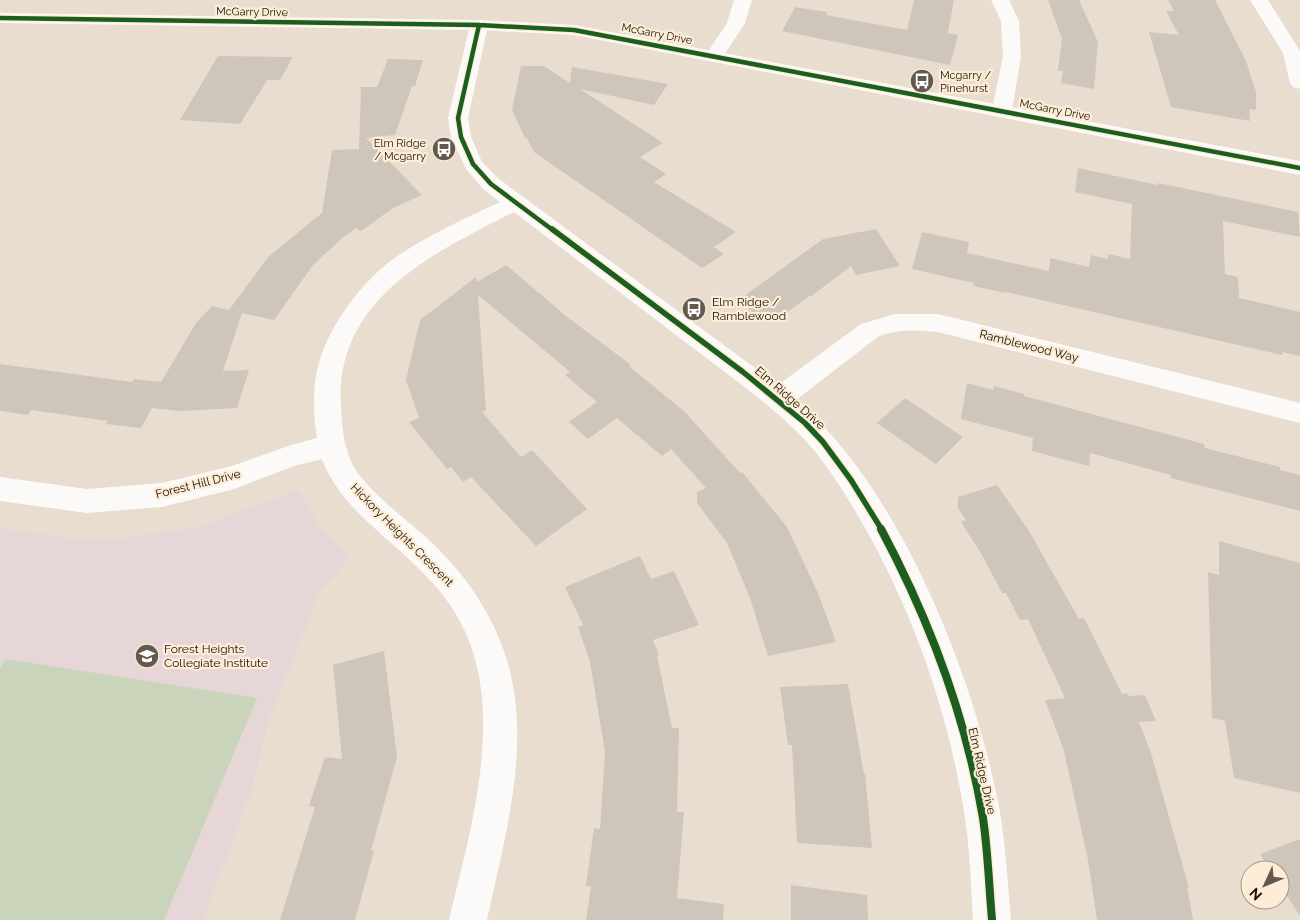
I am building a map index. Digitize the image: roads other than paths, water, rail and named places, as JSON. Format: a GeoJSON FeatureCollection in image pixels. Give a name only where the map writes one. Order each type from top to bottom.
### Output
{"type":"FeatureCollection","features":[{"type":"Feature","properties":{"kind":"street"},"geometry":{"type":"LineString","coordinates":[[714,56],[734,29],[741,15],[743,0]]}},
{"type":"Feature","properties":{"kind":"street"},"geometry":{"type":"LineString","coordinates":[[1000,0],[1010,21],[1012,56],[1002,110]]}},
{"type":"Feature","properties":{"kind":"street"},"geometry":{"type":"LineString","coordinates":[[1259,0],[1292,53],[1300,83]]}},
{"type":"Feature","properties":{"kind":"street","name":"McGarry Drive"},"geometry":{"type":"LineString","coordinates":[[0,18],[479,25],[574,30],[1300,168]]}},
{"type":"Feature","properties":{"kind":"street","name":"Elm Ridge Drive"},"geometry":{"type":"LineString","coordinates":[[479,25],[458,118],[461,137],[473,164],[491,184],[514,203],[703,341],[777,400],[822,441],[856,488],[896,556],[950,688],[980,804],[992,920]]}},
{"type":"Feature","properties":{"kind":"street","name":"Hickory Heights Crescent"},"geometry":{"type":"LineString","coordinates":[[468,920],[495,797],[501,748],[498,699],[490,659],[476,620],[453,584],[425,555],[359,495],[341,471],[333,445],[326,407],[332,362],[367,296],[399,267],[430,246],[514,203]]}},
{"type":"Feature","properties":{"kind":"street","name":"Ramblewood Way"},"geometry":{"type":"LineString","coordinates":[[777,400],[870,330],[887,323],[909,321],[938,323],[1300,413]]}},
{"type":"Feature","properties":{"kind":"street","name":"Forest Hill Drive"},"geometry":{"type":"LineString","coordinates":[[0,489],[87,501],[162,496],[234,477],[291,456],[333,445]]}},
{"type":"Feature","properties":{"kind":"place","name":"Mcgarry / Pinehurst"},"geometry":{"type":"Point","coordinates":[922,81]}},
{"type":"Feature","properties":{"kind":"place","name":"Elm Ridge / Mcgarry"},"geometry":{"type":"Point","coordinates":[444,149]}},
{"type":"Feature","properties":{"kind":"place","name":"Elm Ridge / Ramblewood"},"geometry":{"type":"Point","coordinates":[694,309]}},
{"type":"Feature","properties":{"kind":"place","name":"Forest Heights Collegiate Institute"},"geometry":{"type":"Point","coordinates":[147,656]}}]}
